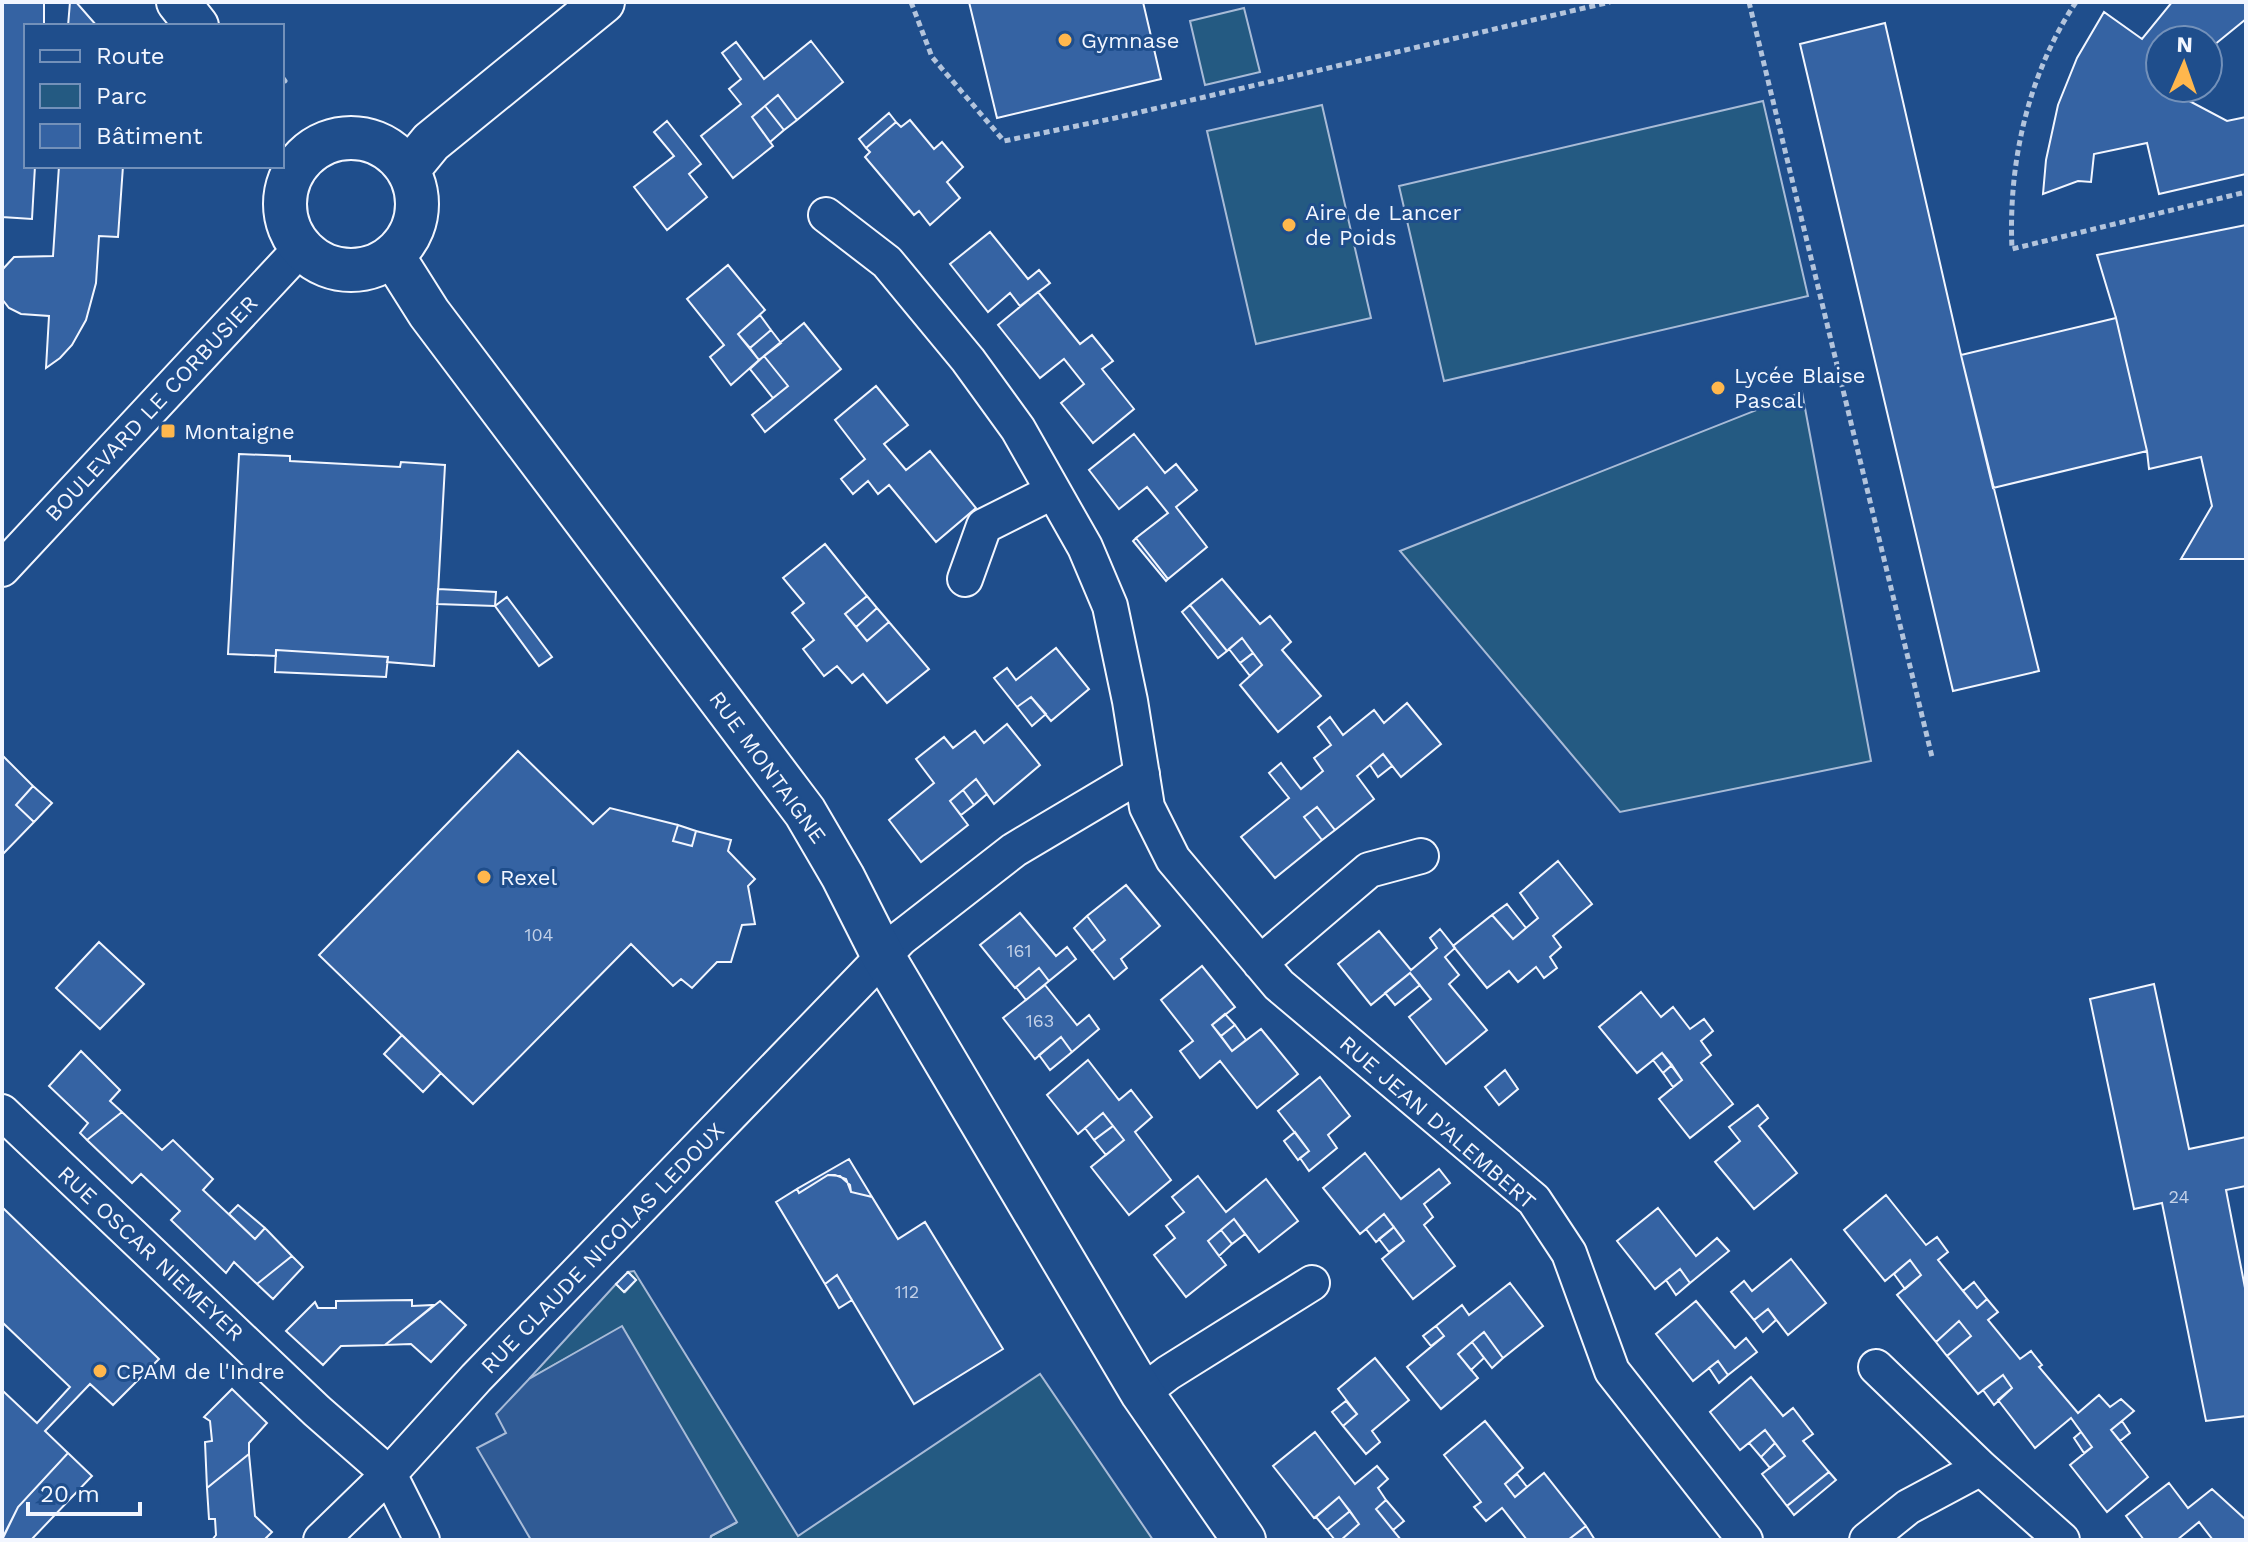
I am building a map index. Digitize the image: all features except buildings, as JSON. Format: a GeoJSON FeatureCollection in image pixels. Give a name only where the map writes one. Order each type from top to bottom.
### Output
{"type":"FeatureCollection","features":[{"type":"Feature","properties":{"kind":"street"},"geometry":{"type":"LineString","coordinates":[[178,2],[195,24]]}},
{"type":"Feature","properties":{"kind":"street"},"geometry":{"type":"LineString","coordinates":[[408,170],[431,142],[603,2]]}},
{"type":"Feature","properties":{"kind":"street"},"geometry":{"type":"LineString","coordinates":[[346,138],[371,140],[392,152],[408,170],[416,192],[416,216],[408,237],[393,256],[375,266],[355,270],[335,268],[317,261],[301,248],[288,227],[284,203],[292,145],[322,144],[346,138]]}},
{"type":"Feature","properties":{"kind":"street","name":"RUE JEAN D'ALEMBERT"},"geometry":{"type":"LineString","coordinates":[[826,215],[887,262],[968,360],[1018,429],[1085,547],[1110,606],[1130,701],[1147,807],[1173,859],[1279,985],[1534,1200],[1569,1253],[1612,1371],[1745,1540]]}},
{"type":"Feature","properties":{"kind":"street","name":"BOULEVARD LE CORBUSIER"},"geometry":{"type":"LineString","coordinates":[[2,569],[301,248]]}},
{"type":"Feature","properties":{"kind":"street","name":"RUE MONTAIGNE"},"geometry":{"type":"LineString","coordinates":[[393,256],[429,313],[805,812],[843,877],[883,956],[1142,1393],[1244,1540]]}},
{"type":"Feature","properties":{"kind":"street"},"geometry":{"type":"LineString","coordinates":[[965,579],[984,526],[1052,492]]}},
{"type":"Feature","properties":{"kind":"street"},"geometry":{"type":"LineString","coordinates":[[883,956],[901,938],[1014,850],[1142,774]]}},
{"type":"Feature","properties":{"kind":"street"},"geometry":{"type":"LineString","coordinates":[[1260,963],[1369,870],[1421,856]]}},
{"type":"Feature","properties":{"kind":"street","name":"RUE CLAUDE NICOLAS LEDOUX"},"geometry":{"type":"LineString","coordinates":[[321,1540],[389,1474],[455,1400],[883,956]]}},
{"type":"Feature","properties":{"kind":"street","name":"RUE OSCAR NIEMEYER"},"geometry":{"type":"LineString","coordinates":[[2,1112],[317,1411],[389,1474],[422,1540]]}},
{"type":"Feature","properties":{"kind":"street"},"geometry":{"type":"LineString","coordinates":[[1142,1393],[1168,1373],[1312,1283]]}},
{"type":"Feature","properties":{"kind":"street"},"geometry":{"type":"LineString","coordinates":[[1876,1367],[1981,1468],[2062,1540]]}},
{"type":"Feature","properties":{"kind":"street"},"geometry":{"type":"LineString","coordinates":[[1867,1540],[1908,1507],[1981,1468]]}},
{"type":"Feature","properties":{"kind":"path"},"geometry":{"type":"LineString","coordinates":[[911,2],[932,57],[1004,141],[1610,2]]}},
{"type":"Feature","properties":{"kind":"path"},"geometry":{"type":"LineString","coordinates":[[1749,2],[1932,757]]}},
{"type":"Feature","properties":{"kind":"path"},"geometry":{"type":"LineString","coordinates":[[2076,2],[2060,26],[2025,117],[2012,195],[2012,249],[2246,192]]}},
{"type":"Feature","properties":{"kind":"green space"},"geometry":{"type":"Polygon","coordinates":[[[1244,8],[1260,72],[1205,85],[1190,21],[1244,8]]]}},
{"type":"Feature","properties":{"kind":"green space"},"geometry":{"type":"Polygon","coordinates":[[[1763,101],[1808,296],[1444,381],[1399,186],[1763,101]]]}},
{"type":"Feature","properties":{"kind":"green space","name":"Aire de Lancer de Poids"},"geometry":{"type":"Polygon","coordinates":[[[1322,105],[1371,318],[1256,344],[1207,131],[1322,105]]]}},
{"type":"Feature","properties":{"kind":"green space"},"geometry":{"type":"Polygon","coordinates":[[[1802,392],[1871,761],[1620,812],[1400,551],[1802,392]]]}},
{"type":"Feature","properties":{"kind":"green space"},"geometry":{"type":"Polygon","coordinates":[[[634,1271],[798,1536],[1040,1374],[1153,1540],[710,1540],[711,1536],[736,1523],[622,1327],[529,1379],[616,1284],[625,1292],[636,1280],[628,1272],[634,1271]]]}},
{"type":"Feature","properties":{"kind":"shaded area"},"geometry":{"type":"Polygon","coordinates":[[[622,1326],[737,1522],[711,1536],[710,1540],[531,1540],[477,1448],[506,1433],[496,1414],[529,1379],[622,1326]]]}},
{"type":"Feature","properties":{"kind":"place","name":"Gymnase"},"geometry":{"type":"Point","coordinates":[1065,40]}},
{"type":"Feature","properties":{"kind":"place","name":"Aire de Lancer de Poids"},"geometry":{"type":"Point","coordinates":[1289,225]}},
{"type":"Feature","properties":{"kind":"place","name":"Lycée Blaise Pascal"},"geometry":{"type":"Point","coordinates":[1718,388]}},
{"type":"Feature","properties":{"kind":"place","name":"Montaigne"},"geometry":{"type":"Point","coordinates":[168,431]}},
{"type":"Feature","properties":{"kind":"place","name":"Rexel"},"geometry":{"type":"Point","coordinates":[484,877]}},
{"type":"Feature","properties":{"kind":"place","name":"CPAM de l'Indre"},"geometry":{"type":"Point","coordinates":[100,1371]}}]}
